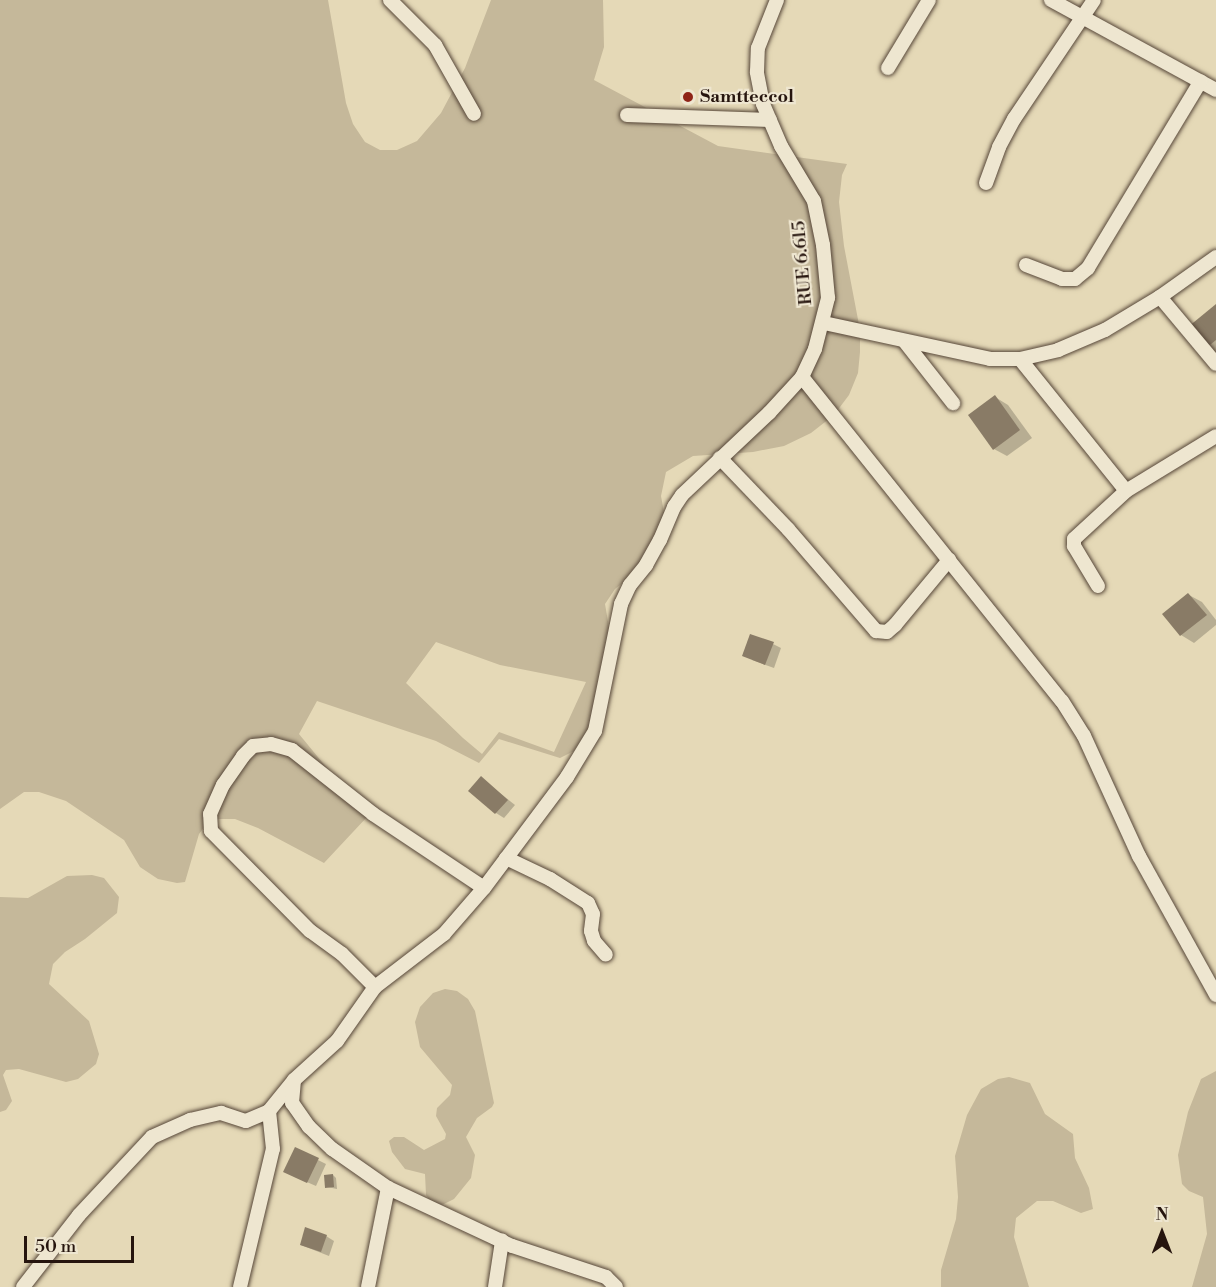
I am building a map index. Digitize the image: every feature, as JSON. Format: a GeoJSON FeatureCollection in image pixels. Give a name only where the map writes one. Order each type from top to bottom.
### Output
{"type":"FeatureCollection","features":[{"type":"Feature","properties":{"kind":"street"},"geometry":{"type":"LineString","coordinates":[[390,0],[435,45],[474,114]]}},
{"type":"Feature","properties":{"kind":"street","name":"RUE 6.615"},"geometry":{"type":"LineString","coordinates":[[777,0],[758,48],[757,72],[763,104],[781,146],[814,201],[824,245],[828,298],[824,323],[802,377]]}},
{"type":"Feature","properties":{"kind":"street"},"geometry":{"type":"LineString","coordinates":[[888,68],[930,0]]}},
{"type":"Feature","properties":{"kind":"street"},"geometry":{"type":"LineString","coordinates":[[1051,0],[1216,90]]}},
{"type":"Feature","properties":{"kind":"street"},"geometry":{"type":"LineString","coordinates":[[986,183],[999,147],[1014,119],[1094,0]]}},
{"type":"Feature","properties":{"kind":"street"},"geometry":{"type":"LineString","coordinates":[[1026,265],[1062,279],[1075,279],[1088,268],[1202,81]]}},
{"type":"Feature","properties":{"kind":"street"},"geometry":{"type":"LineString","coordinates":[[627,115],[770,120]]}},
{"type":"Feature","properties":{"kind":"street"},"geometry":{"type":"LineString","coordinates":[[824,323],[990,359],[1020,359],[1058,350],[1105,330],[1160,297],[1216,257]]}},
{"type":"Feature","properties":{"kind":"street"},"geometry":{"type":"LineString","coordinates":[[1160,297],[1216,364]]}},
{"type":"Feature","properties":{"kind":"street"},"geometry":{"type":"LineString","coordinates":[[905,342],[953,403]]}},
{"type":"Feature","properties":{"kind":"street"},"geometry":{"type":"LineString","coordinates":[[1020,359],[1126,491]]}},
{"type":"Feature","properties":{"kind":"street"},"geometry":{"type":"LineString","coordinates":[[23,1287],[79,1215],[152,1137],[190,1120],[211,1115],[221,1113],[246,1121],[269,1111],[294,1080],[337,1041],[375,987],[444,934],[484,888],[567,777],[595,731],[618,616],[630,585],[646,565],[682,495],[769,413],[802,377],[1062,701],[1084,736],[1139,856],[1216,995]]}},
{"type":"Feature","properties":{"kind":"street"},"geometry":{"type":"LineString","coordinates":[[1098,586],[1074,546],[1074,539],[1126,491],[1216,436]]}},
{"type":"Feature","properties":{"kind":"street"},"geometry":{"type":"LineString","coordinates":[[720,458],[788,529],[876,631],[887,632],[949,560]]}},
{"type":"Feature","properties":{"kind":"street"},"geometry":{"type":"LineString","coordinates":[[375,987],[342,954],[309,932],[211,831],[210,814],[223,785],[243,756],[253,746],[271,744],[292,750],[373,814],[484,888]]}},
{"type":"Feature","properties":{"kind":"street"},"geometry":{"type":"LineString","coordinates":[[506,858],[550,879],[588,903],[593,914],[591,932],[594,941],[606,955]]}},
{"type":"Feature","properties":{"kind":"street"},"geometry":{"type":"LineString","coordinates":[[294,1080],[291,1103],[309,1127],[332,1149],[388,1188],[502,1241],[606,1277],[616,1287]]}},
{"type":"Feature","properties":{"kind":"street"},"geometry":{"type":"LineString","coordinates":[[240,1287],[273,1149],[269,1111]]}},
{"type":"Feature","properties":{"kind":"street"},"geometry":{"type":"LineString","coordinates":[[368,1287],[388,1188]]}},
{"type":"Feature","properties":{"kind":"street"},"geometry":{"type":"LineString","coordinates":[[495,1287],[502,1241]]}},
{"type":"Feature","properties":{"kind":"shaded area"},"geometry":{"type":"Polygon","coordinates":[[[0,0],[328,0],[346,103],[353,124],[365,142],[380,150],[397,150],[417,141],[441,113],[465,68],[491,0],[603,0],[604,47],[594,80],[718,146],[847,164],[842,175],[839,202],[844,246],[860,330],[858,373],[849,395],[834,415],[811,433],[784,446],[753,452],[693,456],[666,472],[661,496],[665,518],[634,574],[615,589],[605,604],[612,645],[605,702],[574,751],[560,758],[499,739],[479,763],[436,741],[317,701],[299,734],[367,817],[324,863],[258,828],[235,819],[219,819],[207,823],[199,834],[185,882],[177,883],[158,879],[140,867],[124,840],[66,801],[39,792],[24,792],[0,809],[0,0]],[[436,642],[406,683],[482,754],[499,732],[554,752],[586,682],[500,665],[436,642]]]}},
{"type":"Feature","properties":{"kind":"shaded area"},"geometry":{"type":"Polygon","coordinates":[[[92,875],[104,878],[119,897],[117,913],[65,952],[53,964],[49,984],[89,1021],[99,1054],[96,1064],[78,1079],[66,1082],[19,1069],[6,1070],[3,1075],[12,1101],[6,1110],[0,1112],[0,897],[28,898],[67,876],[92,875]]]}},
{"type":"Feature","properties":{"kind":"shaded area"},"geometry":{"type":"Polygon","coordinates":[[[445,989],[457,991],[468,999],[475,1011],[494,1103],[477,1118],[466,1137],[475,1155],[471,1178],[454,1199],[442,1205],[431,1202],[426,1195],[425,1174],[405,1169],[392,1152],[389,1141],[394,1137],[404,1137],[424,1150],[445,1139],[446,1134],[436,1116],[437,1108],[450,1095],[452,1085],[420,1047],[415,1022],[420,1007],[433,993],[445,989]]]}},
{"type":"Feature","properties":{"kind":"shaded area"},"geometry":{"type":"Polygon","coordinates":[[[1216,1071],[1216,1287],[1192,1287],[1207,1234],[1203,1197],[1189,1191],[1182,1184],[1178,1155],[1188,1112],[1201,1079],[1216,1071]]]}},
{"type":"Feature","properties":{"kind":"shaded area"},"geometry":{"type":"Polygon","coordinates":[[[1009,1077],[1030,1083],[1045,1114],[1073,1134],[1075,1158],[1089,1188],[1093,1209],[1081,1213],[1053,1201],[1037,1201],[1016,1218],[1014,1237],[1029,1287],[941,1287],[941,1270],[956,1219],[958,1197],[955,1156],[967,1115],[981,1089],[998,1079],[1009,1077]]]}},
{"type":"Feature","properties":{"kind":"building"},"geometry":{"type":"Polygon","coordinates":[[[1216,304],[1216,340],[1205,349],[1188,327],[1216,304]]]}},
{"type":"Feature","properties":{"kind":"building"},"geometry":{"type":"Polygon","coordinates":[[[995,395],[1020,430],[993,450],[968,415],[995,395]]]}},
{"type":"Feature","properties":{"kind":"building"},"geometry":{"type":"Polygon","coordinates":[[[1188,593],[1207,615],[1180,636],[1162,614],[1188,593]]]}},
{"type":"Feature","properties":{"kind":"building"},"geometry":{"type":"Polygon","coordinates":[[[750,634],[774,642],[765,665],[742,656],[750,634]]]}},
{"type":"Feature","properties":{"kind":"building"},"geometry":{"type":"Polygon","coordinates":[[[481,776],[508,800],[495,814],[468,791],[481,776]]]}},
{"type":"Feature","properties":{"kind":"building"},"geometry":{"type":"Polygon","coordinates":[[[295,1147],[319,1158],[307,1183],[283,1172],[295,1147]]]}},
{"type":"Feature","properties":{"kind":"building"},"geometry":{"type":"Polygon","coordinates":[[[333,1174],[334,1187],[325,1188],[324,1175],[333,1174]]]}},
{"type":"Feature","properties":{"kind":"building"},"geometry":{"type":"Polygon","coordinates":[[[305,1227],[327,1235],[321,1252],[300,1245],[305,1227]]]}},
{"type":"Feature","properties":{"kind":"place","name":"Samtteccol"},"geometry":{"type":"Point","coordinates":[688,97]}}]}
